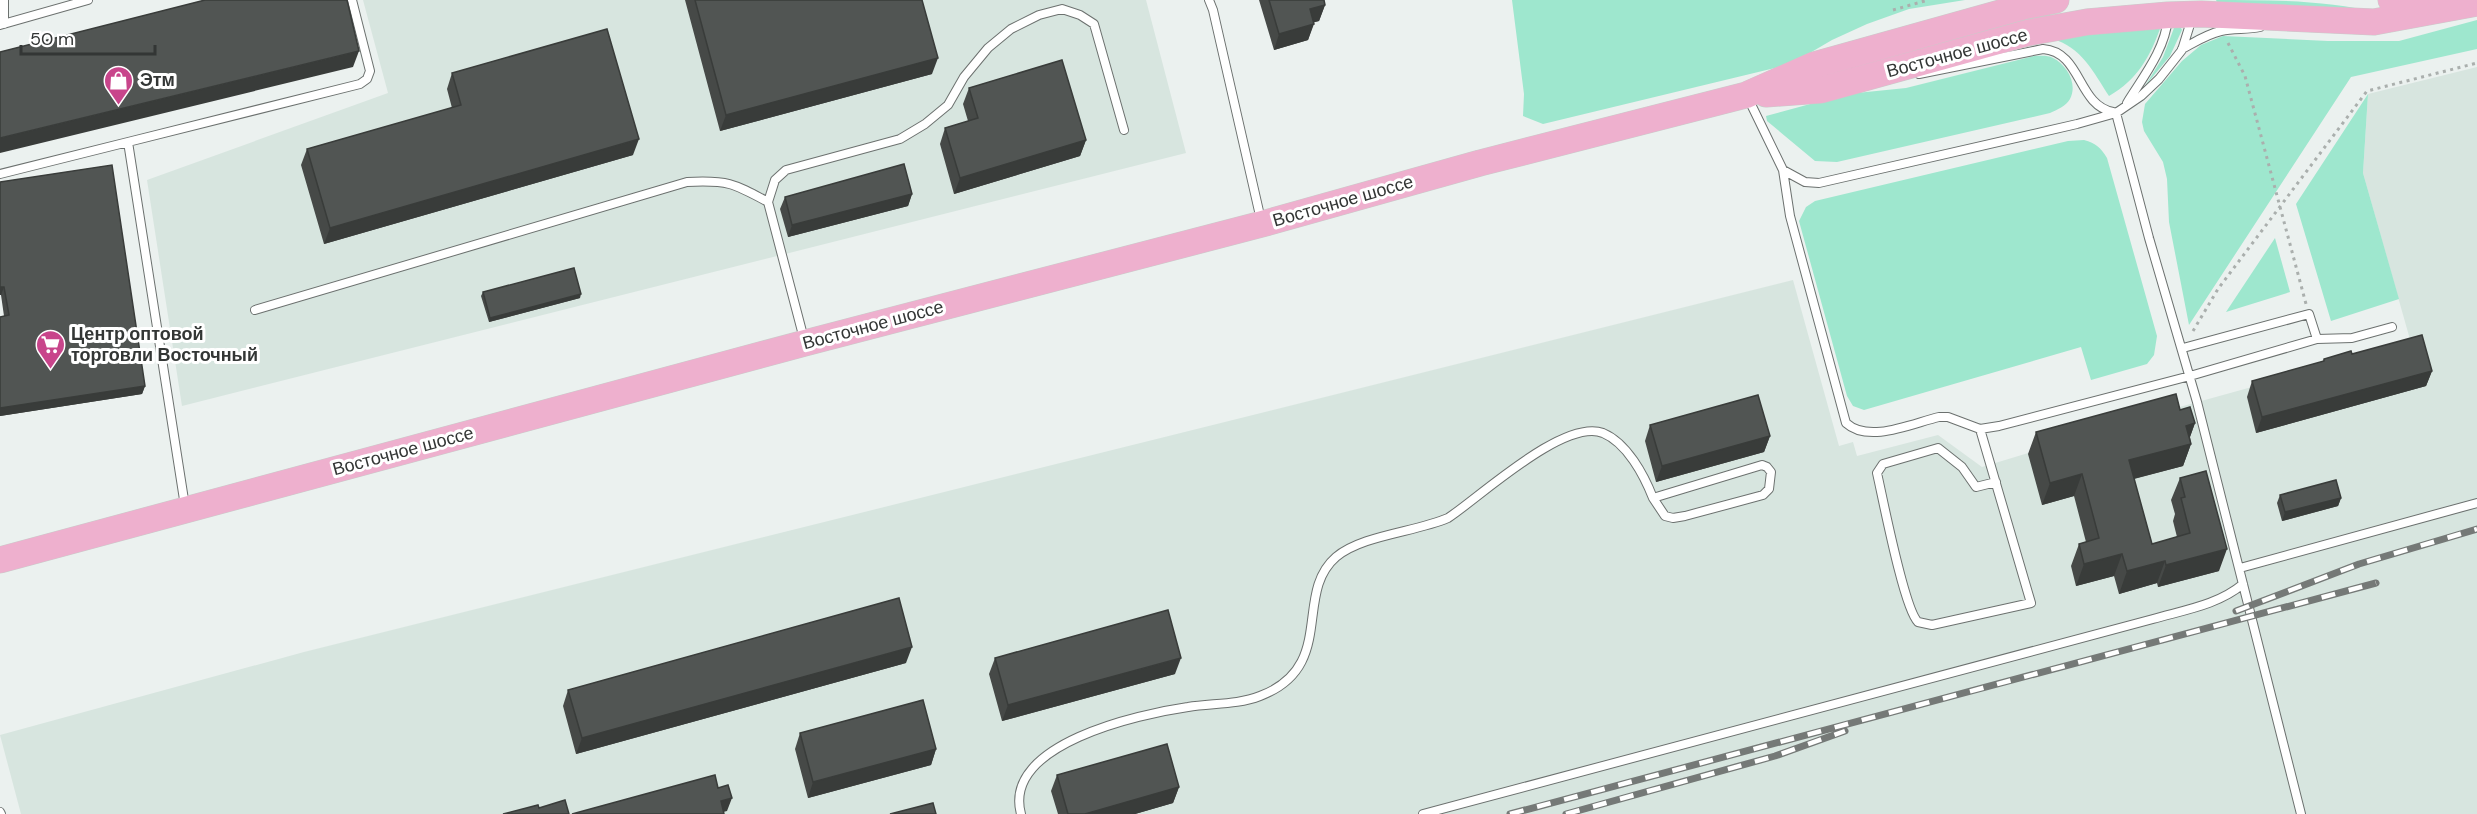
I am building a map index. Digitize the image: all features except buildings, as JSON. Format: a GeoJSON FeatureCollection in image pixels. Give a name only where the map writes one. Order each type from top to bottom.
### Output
{"type":"FeatureCollection","features":[{"type":"Feature","properties":{"kind":"main road"},"geometry":{"type":"LineString","coordinates":[[1959,24],[2005,0]]}},
{"type":"Feature","properties":{"kind":"main road"},"geometry":{"type":"LineString","coordinates":[[1959,24],[2056,0]]}},
{"type":"Feature","properties":{"kind":"main road"},"geometry":{"type":"LineString","coordinates":[[2391,0],[2442,4]]}},
{"type":"Feature","properties":{"kind":"main road","name":"Восточное шоссе"},"geometry":{"type":"LineString","coordinates":[[1746,95],[1821,90],[2027,33],[2182,7],[2278,19],[2374,22],[2442,4],[2477,3]]}},
{"type":"Feature","properties":{"kind":"main road","name":"Восточное шоссе"},"geometry":{"type":"LineString","coordinates":[[0,560],[805,343],[1262,224],[1480,163],[1746,95],[1814,65],[1959,24]]}},
{"type":"Feature","properties":{"kind":"lane"},"geometry":{"type":"LineString","coordinates":[[4,0],[2,24],[88,0]]}},
{"type":"Feature","properties":{"kind":"lane"},"geometry":{"type":"LineString","coordinates":[[0,174],[360,84],[367,79],[370,71],[352,0]]}},
{"type":"Feature","properties":{"kind":"lane"},"geometry":{"type":"LineString","coordinates":[[1209,0],[1262,224]]}},
{"type":"Feature","properties":{"kind":"lane"},"geometry":{"type":"LineString","coordinates":[[2182,7],[2182,50]]}},
{"type":"Feature","properties":{"kind":"lane"},"geometry":{"type":"LineString","coordinates":[[2127,104],[2182,7]]}},
{"type":"Feature","properties":{"kind":"lane"},"geometry":{"type":"LineString","coordinates":[[805,343],[768,202],[775,180],[786,170],[900,139],[925,124],[948,105],[964,77],[987,48],[1011,29],[1039,15],[1062,9],[1080,15],[1094,24],[1124,130]]}},
{"type":"Feature","properties":{"kind":"lane"},"geometry":{"type":"LineString","coordinates":[[1783,170],[1805,182],[1819,183],[2116,113],[2141,96],[2159,79],[2182,50],[2208,35],[2223,30],[2247,30],[2278,19]]}},
{"type":"Feature","properties":{"kind":"lane"},"geometry":{"type":"LineString","coordinates":[[1850,81],[1935,73],[2043,49],[2055,50],[2068,61],[2094,104],[2102,110],[2116,113]]}},
{"type":"Feature","properties":{"kind":"lane"},"geometry":{"type":"LineString","coordinates":[[1746,95],[1783,170],[1790,216],[1846,423],[1853,429],[1865,432],[1882,431],[1939,417],[1948,417],[1980,429],[1999,426],[2190,376],[2317,339],[2352,338],[2392,327]]}},
{"type":"Feature","properties":{"kind":"lane"},"geometry":{"type":"LineString","coordinates":[[2116,113],[2149,238],[2183,348],[2301,814]]}},
{"type":"Feature","properties":{"kind":"lane"},"geometry":{"type":"LineString","coordinates":[[128,142],[186,509]]}},
{"type":"Feature","properties":{"kind":"lane"},"geometry":{"type":"LineString","coordinates":[[255,310],[687,182],[719,180],[737,185],[768,202]]}},
{"type":"Feature","properties":{"kind":"lane"},"geometry":{"type":"LineString","coordinates":[[2183,348],[2309,314],[2317,339]]}},
{"type":"Feature","properties":{"kind":"lane"},"geometry":{"type":"LineString","coordinates":[[1980,429],[1996,482],[2031,603],[1932,625],[1918,622],[1911,613],[1904,588],[1876,473],[1878,468],[1883,464],[1938,448],[1962,467],[1976,487],[1996,482]]}},
{"type":"Feature","properties":{"kind":"lane"},"geometry":{"type":"LineString","coordinates":[[1021,814],[1018,804],[1022,785],[1031,769],[1061,746],[1085,734],[1147,715],[1188,706],[1257,698],[1278,688],[1302,664],[1309,643],[1319,587],[1326,567],[1337,556],[1350,547],[1448,518],[1546,446],[1569,436],[1601,433],[1629,456],[1648,484],[1653,498],[1665,516],[1673,518],[1762,495],[1769,489],[1771,472],[1762,465],[1653,498]]}},
{"type":"Feature","properties":{"kind":"lane"},"geometry":{"type":"LineString","coordinates":[[2240,568],[2477,503]]}},
{"type":"Feature","properties":{"kind":"lane"},"geometry":{"type":"LineString","coordinates":[[1423,814],[2214,602],[2232,593],[2243,584]]}},
{"type":"Feature","properties":{"kind":"path"},"geometry":{"type":"LineString","coordinates":[[1893,10],[1928,0]]}},
{"type":"Feature","properties":{"kind":"path"},"geometry":{"type":"LineString","coordinates":[[2228,41],[2245,76],[2309,314]]}},
{"type":"Feature","properties":{"kind":"path"},"geometry":{"type":"LineString","coordinates":[[2183,348],[2218,289],[2367,91],[2477,63]]}},
{"type":"Feature","properties":{"kind":"shaded area"},"geometry":{"type":"Polygon","coordinates":[[[363,0],[1146,0],[1186,153],[182,406],[147,180],[388,93],[363,0]]]}},
{"type":"Feature","properties":{"kind":"shaded area"},"geometry":{"type":"Polygon","coordinates":[[[2477,67],[2477,814],[21,814],[0,735],[304,652],[1793,280],[1839,446],[1853,442],[1857,456],[1938,435],[1982,467],[2176,408],[2411,343],[2363,173],[2368,94],[2477,67]]]}},
{"type":"Feature","properties":{"kind":"green space"},"geometry":{"type":"Polygon","coordinates":[[[1512,0],[1965,0],[1909,9],[1867,24],[1832,40],[1791,64],[1543,124],[1523,116],[1524,94],[1512,0]]]}},
{"type":"Feature","properties":{"kind":"green space"},"geometry":{"type":"Polygon","coordinates":[[[2216,0],[2319,3],[2379,13],[2217,2],[2216,0]]]}},
{"type":"Feature","properties":{"kind":"green space"},"geometry":{"type":"Polygon","coordinates":[[[2477,20],[2477,49],[2351,77],[2189,325],[2169,222],[2167,179],[2163,162],[2144,131],[2142,122],[2145,104],[2182,61],[2201,45],[2223,36],[2328,41],[2399,41],[2477,20]]]}},
{"type":"Feature","properties":{"kind":"green space"},"geometry":{"type":"Polygon","coordinates":[[[2161,26],[2142,66],[2128,82],[2109,96],[2079,54],[2052,39],[2161,26]]]}},
{"type":"Feature","properties":{"kind":"green space"},"geometry":{"type":"Polygon","coordinates":[[[2180,26],[2182,30],[2170,56],[2145,86],[2163,57],[2174,28],[2180,26]]]}},
{"type":"Feature","properties":{"kind":"green space"},"geometry":{"type":"Polygon","coordinates":[[[2034,56],[2048,56],[2058,61],[2067,70],[2072,81],[2070,99],[2064,106],[2050,113],[1837,162],[1815,161],[1767,121],[1766,116],[1847,94],[1906,88],[2034,56]]]}},
{"type":"Feature","properties":{"kind":"green space"},"geometry":{"type":"Polygon","coordinates":[[[2368,94],[2363,173],[2399,299],[2331,321],[2296,204],[2368,94]]]}},
{"type":"Feature","properties":{"kind":"green space"},"geometry":{"type":"Polygon","coordinates":[[[2084,140],[2098,146],[2107,158],[2157,336],[2154,355],[2147,364],[2091,380],[2081,347],[1864,410],[1853,406],[1847,396],[1799,221],[1806,207],[1815,201],[2068,141],[2084,140]]]}},
{"type":"Feature","properties":{"kind":"green space"},"geometry":{"type":"Polygon","coordinates":[[[2275,238],[2290,292],[2226,312],[2275,238]]]}},
{"type":"Feature","properties":{"kind":"railway"},"geometry":{"type":"LineString","coordinates":[[2236,611],[2359,564],[2477,529]]}},
{"type":"Feature","properties":{"kind":"railway"},"geometry":{"type":"LineString","coordinates":[[1510,814],[2376,583]]}},
{"type":"Feature","properties":{"kind":"railway"},"geometry":{"type":"LineString","coordinates":[[1566,814],[1775,756],[1845,731]]}},
{"type":"Feature","properties":{"kind":"place","name":"Этм"},"geometry":{"type":"Point","coordinates":[119,106]}},
{"type":"Feature","properties":{"kind":"place","name":"Центр оптовой торговли Восточный"},"geometry":{"type":"Point","coordinates":[50,370]}}]}
